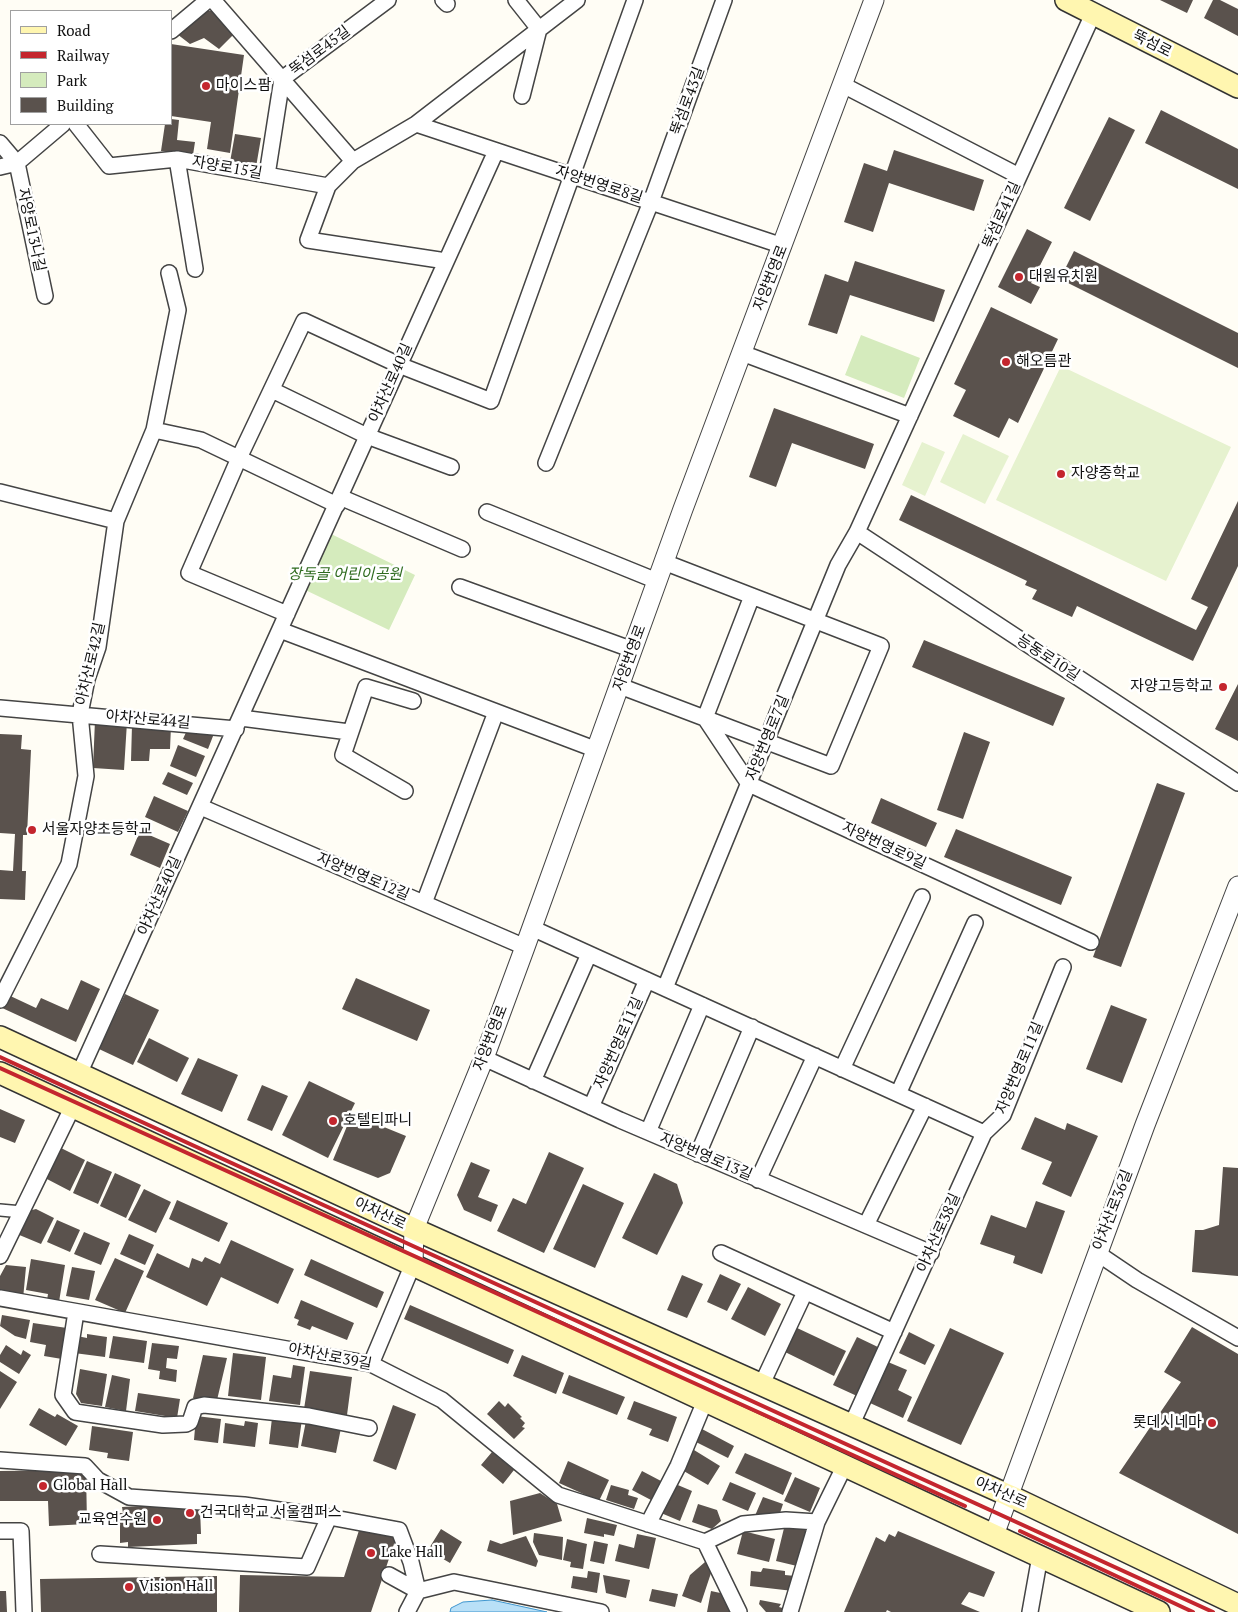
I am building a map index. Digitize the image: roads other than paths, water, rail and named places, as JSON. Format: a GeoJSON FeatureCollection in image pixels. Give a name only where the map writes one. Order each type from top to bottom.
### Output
{"type":"FeatureCollection","features":[{"type":"Feature","properties":{"kind":"main road","name":"뚝섬로"},"geometry":{"type":"LineString","coordinates":[[1066,0],[1238,87]]}},
{"type":"Feature","properties":{"kind":"main road","name":"아차산로"},"geometry":{"type":"LineString","coordinates":[[0,1037],[414,1229],[1010,1496],[1238,1605]]}},
{"type":"Feature","properties":{"kind":"main road"},"geometry":{"type":"LineString","coordinates":[[0,1073],[1159,1612]]}},
{"type":"Feature","properties":{"kind":"street"},"geometry":{"type":"LineString","coordinates":[[172,30],[208,0]]}},
{"type":"Feature","properties":{"kind":"street"},"geometry":{"type":"LineString","coordinates":[[213,0],[353,161]]}},
{"type":"Feature","properties":{"kind":"street","name":"뚝섬로45길"},"geometry":{"type":"LineString","coordinates":[[267,175],[282,79],[388,0]]}},
{"type":"Feature","properties":{"kind":"street"},"geometry":{"type":"LineString","coordinates":[[516,0],[539,29]]}},
{"type":"Feature","properties":{"kind":"street"},"geometry":{"type":"LineString","coordinates":[[446,261],[308,240],[328,186],[353,161],[416,124],[576,0]]}},
{"type":"Feature","properties":{"kind":"street"},"geometry":{"type":"LineString","coordinates":[[287,614],[189,573],[239,458],[304,321],[399,365],[491,401],[635,0]]}},
{"type":"Feature","properties":{"kind":"street","name":"뚝섬로43길"},"geometry":{"type":"LineString","coordinates":[[546,463],[651,202],[724,0]]}},
{"type":"Feature","properties":{"kind":"street","name":"자양번영로"},"geometry":{"type":"LineString","coordinates":[[414,1229],[484,1058],[664,562],[874,0]]}},
{"type":"Feature","properties":{"kind":"street","name":"뚝섬로41길"},"geometry":{"type":"LineString","coordinates":[[857,532],[1093,14]]}},
{"type":"Feature","properties":{"kind":"street"},"geometry":{"type":"LineString","coordinates":[[522,96],[539,29]]}},
{"type":"Feature","properties":{"kind":"street"},"geometry":{"type":"LineString","coordinates":[[843,85],[1019,176]]}},
{"type":"Feature","properties":{"kind":"street","name":"자양번영로8길"},"geometry":{"type":"LineString","coordinates":[[416,124],[783,246]]}},
{"type":"Feature","properties":{"kind":"street"},"geometry":{"type":"LineString","coordinates":[[0,167],[17,163],[62,125]]}},
{"type":"Feature","properties":{"kind":"street"},"geometry":{"type":"LineString","coordinates":[[77,125],[109,166],[176,159]]}},
{"type":"Feature","properties":{"kind":"street","name":"자양로13나길"},"geometry":{"type":"LineString","coordinates":[[0,143],[17,163],[45,296]]}},
{"type":"Feature","properties":{"kind":"street","name":"아차산로40길"},"geometry":{"type":"LineString","coordinates":[[80,1074],[496,151]]}},
{"type":"Feature","properties":{"kind":"street","name":"자양로15길"},"geometry":{"type":"LineString","coordinates":[[195,269],[176,159],[328,186]]}},
{"type":"Feature","properties":{"kind":"street","name":"아차산로42길"},"geometry":{"type":"LineString","coordinates":[[0,1000],[69,864],[86,776],[80,714],[87,679],[98,647],[116,521],[154,430],[178,310],[169,273]]}},
{"type":"Feature","properties":{"kind":"street"},"geometry":{"type":"LineString","coordinates":[[742,353],[910,416]]}},
{"type":"Feature","properties":{"kind":"street"},"geometry":{"type":"LineString","coordinates":[[272,390],[367,436],[452,467]]}},
{"type":"Feature","properties":{"kind":"street"},"geometry":{"type":"LineString","coordinates":[[154,430],[200,440],[338,501],[462,549]]}},
{"type":"Feature","properties":{"kind":"street"},"geometry":{"type":"LineString","coordinates":[[0,492],[116,521]]}},
{"type":"Feature","properties":{"kind":"street"},"geometry":{"type":"LineString","coordinates":[[487,512],[657,581]]}},
{"type":"Feature","properties":{"kind":"street","name":"자양번영로7길"},"geometry":{"type":"LineString","coordinates":[[720,856],[838,565],[857,532]]}},
{"type":"Feature","properties":{"kind":"street","name":"능동로10길"},"geometry":{"type":"LineString","coordinates":[[857,532],[1238,783]]}},
{"type":"Feature","properties":{"kind":"street"},"geometry":{"type":"LineString","coordinates":[[620,686],[831,766],[881,646],[664,562]]}},
{"type":"Feature","properties":{"kind":"street"},"geometry":{"type":"LineString","coordinates":[[460,587],[633,650]]}},
{"type":"Feature","properties":{"kind":"street"},"geometry":{"type":"LineString","coordinates":[[705,718],[752,596]]}},
{"type":"Feature","properties":{"kind":"street"},"geometry":{"type":"LineString","coordinates":[[280,630],[596,750]]}},
{"type":"Feature","properties":{"kind":"street"},"geometry":{"type":"LineString","coordinates":[[405,791],[343,755],[349,732],[366,687],[413,702]]}},
{"type":"Feature","properties":{"kind":"street","name":"아차산로44길"},"geometry":{"type":"LineString","coordinates":[[0,708],[238,723]]}},
{"type":"Feature","properties":{"kind":"street"},"geometry":{"type":"LineString","coordinates":[[424,903],[496,712]]}},
{"type":"Feature","properties":{"kind":"street"},"geometry":{"type":"LineString","coordinates":[[705,718],[749,784]]}},
{"type":"Feature","properties":{"kind":"street"},"geometry":{"type":"LineString","coordinates":[[238,723],[349,732]]}},
{"type":"Feature","properties":{"kind":"street","name":"자양번영로9길"},"geometry":{"type":"LineString","coordinates":[[749,784],[1091,942]]}},
{"type":"Feature","properties":{"kind":"street","name":"자양번영로12길"},"geometry":{"type":"LineString","coordinates":[[201,807],[525,947]]}},
{"type":"Feature","properties":{"kind":"street","name":"자양번영로11길"},"geometry":{"type":"LineString","coordinates":[[665,988],[720,856]]}},
{"type":"Feature","properties":{"kind":"street","name":"아차산로36길"},"geometry":{"type":"LineString","coordinates":[[994,1535],[1010,1496],[1097,1253],[1238,886]]}},
{"type":"Feature","properties":{"kind":"street"},"geometry":{"type":"LineString","coordinates":[[842,1068],[922,897]]}},
{"type":"Feature","properties":{"kind":"street"},"geometry":{"type":"LineString","coordinates":[[898,1094],[975,923]]}},
{"type":"Feature","properties":{"kind":"street","name":"자양번영로11길"},"geometry":{"type":"LineString","coordinates":[[532,928],[984,1133],[1003,1115],[1063,967]]}},
{"type":"Feature","properties":{"kind":"street"},"geometry":{"type":"LineString","coordinates":[[533,1081],[589,954]]}},
{"type":"Feature","properties":{"kind":"street","name":"자양번영로11길"},"geometry":{"type":"LineString","coordinates":[[591,1107],[647,980]]}},
{"type":"Feature","properties":{"kind":"street"},"geometry":{"type":"LineString","coordinates":[[648,1132],[702,1005]]}},
{"type":"Feature","properties":{"kind":"street"},"geometry":{"type":"LineString","coordinates":[[698,1154],[752,1028]]}},
{"type":"Feature","properties":{"kind":"street"},"geometry":{"type":"LineString","coordinates":[[758,1180],[815,1056]]}},
{"type":"Feature","properties":{"kind":"street","name":"자양번영로13길"},"geometry":{"type":"LineString","coordinates":[[484,1058],[698,1154],[931,1253]]}},
{"type":"Feature","properties":{"kind":"street"},"geometry":{"type":"LineString","coordinates":[[0,1256],[73,1106]]}},
{"type":"Feature","properties":{"kind":"street"},"geometry":{"type":"LineString","coordinates":[[866,1225],[925,1106]]}},
{"type":"Feature","properties":{"kind":"street","name":"아차산로38길"},"geometry":{"type":"LineString","coordinates":[[851,1426],[984,1133]]}},
{"type":"Feature","properties":{"kind":"street"},"geometry":{"type":"LineString","coordinates":[[0,1210],[22,1212]]}},
{"type":"Feature","properties":{"kind":"street"},"geometry":{"type":"LineString","coordinates":[[371,1364],[413,1264],[414,1229]]}},
{"type":"Feature","properties":{"kind":"street"},"geometry":{"type":"LineString","coordinates":[[721,1253],[894,1332]]}},
{"type":"Feature","properties":{"kind":"street"},"geometry":{"type":"LineString","coordinates":[[1097,1253],[1136,1280],[1238,1338]]}},
{"type":"Feature","properties":{"kind":"street"},"geometry":{"type":"LineString","coordinates":[[761,1386],[805,1292]]}},
{"type":"Feature","properties":{"kind":"street","name":"아차산로39길"},"geometry":{"type":"LineString","coordinates":[[0,1298],[371,1364],[442,1400],[558,1494],[705,1542]]}},
{"type":"Feature","properties":{"kind":"street"},"geometry":{"type":"LineString","coordinates":[[76,1312],[62,1395],[75,1412],[163,1425],[186,1424],[190,1422],[195,1407],[204,1405],[309,1416],[369,1428]]}},
{"type":"Feature","properties":{"kind":"street"},"geometry":{"type":"LineString","coordinates":[[648,1524],[682,1457],[705,1401]]}},
{"type":"Feature","properties":{"kind":"street"},"geometry":{"type":"LineString","coordinates":[[0,1460],[85,1466],[98,1480],[129,1497],[244,1505],[329,1517],[399,1530],[411,1562],[418,1591],[407,1612]]}},
{"type":"Feature","properties":{"kind":"street"},"geometry":{"type":"LineString","coordinates":[[790,1612],[817,1522],[844,1467]]}},
{"type":"Feature","properties":{"kind":"street"},"geometry":{"type":"LineString","coordinates":[[100,1554],[307,1567],[329,1517]]}},
{"type":"Feature","properties":{"kind":"street"},"geometry":{"type":"LineString","coordinates":[[739,1612],[705,1542],[743,1524],[786,1520],[817,1522]]}},
{"type":"Feature","properties":{"kind":"street"},"geometry":{"type":"LineString","coordinates":[[0,1531],[21,1531],[24,1612]]}},
{"type":"Feature","properties":{"kind":"street"},"geometry":{"type":"LineString","coordinates":[[1030,1612],[1040,1556]]}},
{"type":"Feature","properties":{"kind":"street"},"geometry":{"type":"LineString","coordinates":[[389,1575],[418,1591],[454,1582],[601,1612]]}},
{"type":"Feature","properties":{"kind":"water"},"geometry":{"type":"Polygon","coordinates":[[[492,1600],[547,1612],[450,1612],[451,1608],[463,1602],[492,1600]]]}},
{"type":"Feature","properties":{"kind":"railway"},"geometry":{"type":"LineString","coordinates":[[0,1057],[1213,1612]]}},
{"type":"Feature","properties":{"kind":"railway"},"geometry":{"type":"LineString","coordinates":[[0,1068],[965,1506]]}},
{"type":"Feature","properties":{"kind":"railway"},"geometry":{"type":"LineString","coordinates":[[1020,1531],[1193,1612]]}},
{"type":"Feature","properties":{"kind":"place","name":"마이스팜"},"geometry":{"type":"Point","coordinates":[206,86]}},
{"type":"Feature","properties":{"kind":"place","name":"대원유치원"},"geometry":{"type":"Point","coordinates":[1019,277]}},
{"type":"Feature","properties":{"kind":"place","name":"해오름관"},"geometry":{"type":"Point","coordinates":[1006,362]}},
{"type":"Feature","properties":{"kind":"place","name":"자양중학교"},"geometry":{"type":"Point","coordinates":[1061,474]}},
{"type":"Feature","properties":{"kind":"place","name":"자양고등학교"},"geometry":{"type":"Point","coordinates":[1223,687]}},
{"type":"Feature","properties":{"kind":"place","name":"서울자양초등학교"},"geometry":{"type":"Point","coordinates":[32,830]}},
{"type":"Feature","properties":{"kind":"place","name":"호텔티파니"},"geometry":{"type":"Point","coordinates":[333,1121]}},
{"type":"Feature","properties":{"kind":"place","name":"롯데시네마"},"geometry":{"type":"Point","coordinates":[1212,1423]}},
{"type":"Feature","properties":{"kind":"place","name":"Global Hall"},"geometry":{"type":"Point","coordinates":[43,1486]}},
{"type":"Feature","properties":{"kind":"place","name":"건국대학교 서울캠퍼스"},"geometry":{"type":"Point","coordinates":[190,1513]}},
{"type":"Feature","properties":{"kind":"place","name":"교육연수원"},"geometry":{"type":"Point","coordinates":[157,1520]}},
{"type":"Feature","properties":{"kind":"place","name":"Lake Hall"},"geometry":{"type":"Point","coordinates":[371,1553]}},
{"type":"Feature","properties":{"kind":"place","name":"Vision Hall"},"geometry":{"type":"Point","coordinates":[129,1587]}},
{"type":"Feature","properties":{"kind":"park label","name":"장독골 어린이공원"},"geometry":{"type":"Point","coordinates":[345,575]}}]}
